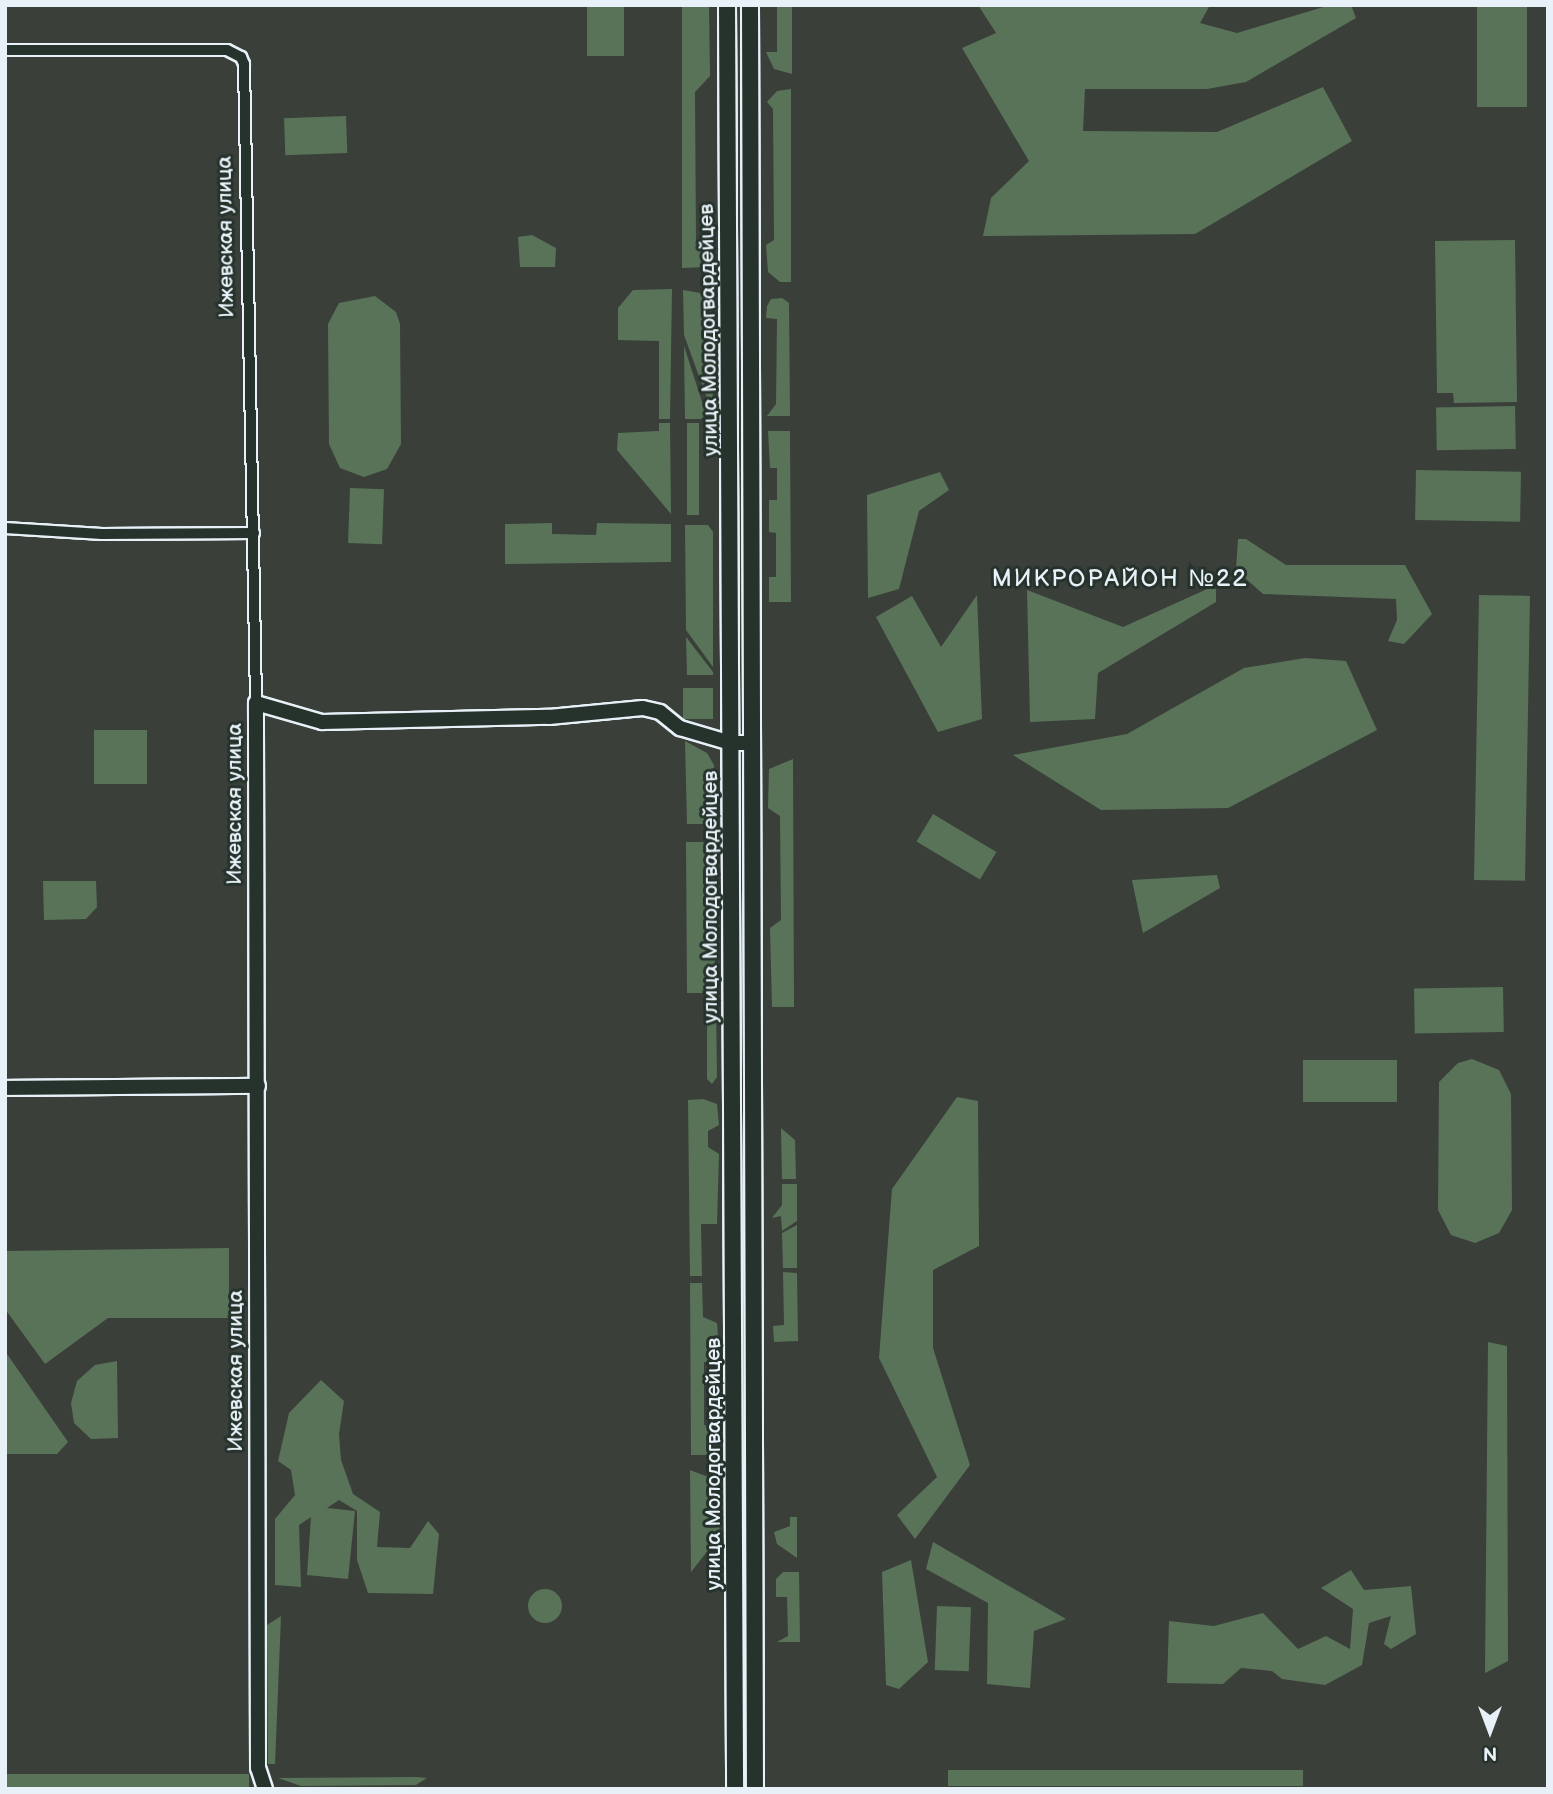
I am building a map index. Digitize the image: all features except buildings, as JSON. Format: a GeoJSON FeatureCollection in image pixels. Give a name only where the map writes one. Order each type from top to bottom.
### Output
{"type":"FeatureCollection","features":[{"type":"Feature","properties":{"kind":"main road","name":"улица Молодогвардейцев"},"geometry":{"type":"LineString","coordinates":[[727,5],[735,1789]]}},
{"type":"Feature","properties":{"kind":"main road","name":"улица Молодогвардейцев"},"geometry":{"type":"LineString","coordinates":[[750,5],[755,1789]]}},
{"type":"Feature","properties":{"kind":"street","name":"Ижевская улица"},"geometry":{"type":"LineString","coordinates":[[5,50],[227,50],[241,57],[245,70],[256,703],[258,1768],[265,1789]]}},
{"type":"Feature","properties":{"kind":"street"},"geometry":{"type":"LineString","coordinates":[[5,528],[102,534],[254,533]]}},
{"type":"Feature","properties":{"kind":"street"},"geometry":{"type":"LineString","coordinates":[[256,703],[322,722],[549,717],[643,708],[660,712],[680,728],[731,743],[751,743]]}},
{"type":"Feature","properties":{"kind":"street"},"geometry":{"type":"LineString","coordinates":[[5,1088],[258,1086]]}},
{"type":"Feature","properties":{"kind":"green space"},"geometry":{"type":"Polygon","coordinates":[[[587,5],[624,5],[624,56],[587,56],[587,5]]]}},
{"type":"Feature","properties":{"kind":"green space"},"geometry":{"type":"Polygon","coordinates":[[[682,5],[709,5],[710,76],[695,92],[696,243],[710,244],[708,267],[682,268],[682,5]]]}},
{"type":"Feature","properties":{"kind":"green space"},"geometry":{"type":"Polygon","coordinates":[[[777,5],[792,5],[792,74],[774,69],[766,52],[777,52],[777,5]]]}},
{"type":"Feature","properties":{"kind":"green space"},"geometry":{"type":"Polygon","coordinates":[[[978,5],[1210,5],[1200,23],[1237,33],[1330,5],[1351,5],[1356,18],[1246,82],[1207,89],[1085,89],[1083,131],[1217,132],[1323,87],[1352,141],[1195,234],[983,236],[991,198],[1029,161],[962,48],[996,33],[978,5]]]}},
{"type":"Feature","properties":{"kind":"green space"},"geometry":{"type":"Polygon","coordinates":[[[1477,5],[1527,5],[1527,107],[1477,107],[1477,5]]]}},
{"type":"Feature","properties":{"kind":"green space"},"geometry":{"type":"Polygon","coordinates":[[[791,89],[791,282],[780,282],[768,272],[766,245],[774,240],[773,109],[767,102],[777,91],[791,89]]]}},
{"type":"Feature","properties":{"kind":"green space"},"geometry":{"type":"Polygon","coordinates":[[[346,116],[347,153],[285,155],[284,118],[346,116]]]}},
{"type":"Feature","properties":{"kind":"green space"},"geometry":{"type":"Polygon","coordinates":[[[532,235],[556,248],[555,267],[520,267],[518,237],[532,235]]]}},
{"type":"Feature","properties":{"kind":"green space"},"geometry":{"type":"Polygon","coordinates":[[[1515,240],[1517,402],[1454,403],[1453,393],[1437,393],[1435,241],[1515,240]]]}},
{"type":"Feature","properties":{"kind":"green space"},"geometry":{"type":"Polygon","coordinates":[[[672,289],[670,419],[659,419],[659,341],[618,340],[618,308],[633,290],[672,289]]]}},
{"type":"Feature","properties":{"kind":"green space"},"geometry":{"type":"Polygon","coordinates":[[[683,290],[712,295],[713,415],[684,335],[683,290]]]}},
{"type":"Feature","properties":{"kind":"green space"},"geometry":{"type":"Polygon","coordinates":[[[375,296],[396,312],[400,324],[401,444],[387,469],[364,477],[340,468],[329,444],[328,324],[339,303],[375,296]]]}},
{"type":"Feature","properties":{"kind":"green space"},"geometry":{"type":"Polygon","coordinates":[[[782,298],[789,303],[790,416],[767,416],[776,404],[777,319],[766,318],[767,306],[771,299],[782,298]]]}},
{"type":"Feature","properties":{"kind":"green space"},"geometry":{"type":"Polygon","coordinates":[[[684,346],[706,414],[701,419],[685,419],[684,346]]]}},
{"type":"Feature","properties":{"kind":"green space"},"geometry":{"type":"Polygon","coordinates":[[[1515,406],[1516,449],[1437,450],[1436,407],[1515,406]]]}},
{"type":"Feature","properties":{"kind":"green space"},"geometry":{"type":"Polygon","coordinates":[[[659,423],[670,423],[671,514],[617,450],[618,433],[659,431],[659,423]]]}},
{"type":"Feature","properties":{"kind":"green space"},"geometry":{"type":"Polygon","coordinates":[[[687,423],[699,423],[699,515],[687,515],[687,423]]]}},
{"type":"Feature","properties":{"kind":"green space"},"geometry":{"type":"Polygon","coordinates":[[[768,431],[790,431],[791,602],[769,602],[769,577],[776,577],[776,533],[769,532],[769,500],[777,500],[777,468],[770,468],[768,431]]]}},
{"type":"Feature","properties":{"kind":"green space"},"geometry":{"type":"Polygon","coordinates":[[[1416,470],[1521,472],[1520,522],[1415,520],[1416,470]]]}},
{"type":"Feature","properties":{"kind":"green space"},"geometry":{"type":"Polygon","coordinates":[[[940,472],[949,490],[919,511],[899,589],[868,598],[867,495],[940,472]]]}},
{"type":"Feature","properties":{"kind":"green space"},"geometry":{"type":"Polygon","coordinates":[[[350,488],[384,489],[382,544],[348,543],[350,488]]]}},
{"type":"Feature","properties":{"kind":"green space"},"geometry":{"type":"Polygon","coordinates":[[[552,523],[552,534],[596,535],[597,523],[671,524],[671,562],[505,564],[505,524],[552,523]]]}},
{"type":"Feature","properties":{"kind":"green space"},"geometry":{"type":"Polygon","coordinates":[[[685,525],[708,525],[713,532],[713,667],[686,630],[685,525]]]}},
{"type":"Feature","properties":{"kind":"green space"},"geometry":{"type":"Polygon","coordinates":[[[1238,539],[1246,539],[1286,565],[1405,565],[1432,614],[1404,644],[1388,641],[1397,620],[1396,599],[1263,594],[1236,570],[1238,539]]]}},
{"type":"Feature","properties":{"kind":"green space"},"geometry":{"type":"Polygon","coordinates":[[[1216,585],[1216,602],[1098,673],[1095,719],[1030,722],[1027,590],[1123,627],[1216,585]]]}},
{"type":"Feature","properties":{"kind":"green space"},"geometry":{"type":"Polygon","coordinates":[[[977,595],[982,719],[938,732],[876,617],[912,596],[941,647],[977,595]]]}},
{"type":"Feature","properties":{"kind":"green space"},"geometry":{"type":"Polygon","coordinates":[[[1479,595],[1530,596],[1525,881],[1474,880],[1479,595]]]}},
{"type":"Feature","properties":{"kind":"green space"},"geometry":{"type":"Polygon","coordinates":[[[686,637],[713,672],[713,675],[687,675],[686,637]]]}},
{"type":"Feature","properties":{"kind":"green space"},"geometry":{"type":"Polygon","coordinates":[[[1305,658],[1346,661],[1377,730],[1228,808],[1101,810],[1013,755],[1127,734],[1244,668],[1305,658]]]}},
{"type":"Feature","properties":{"kind":"green space"},"geometry":{"type":"Polygon","coordinates":[[[683,688],[713,688],[713,719],[683,719],[683,688]]]}},
{"type":"Feature","properties":{"kind":"green space"},"geometry":{"type":"Polygon","coordinates":[[[94,730],[147,730],[147,784],[94,784],[94,730]]]}},
{"type":"Feature","properties":{"kind":"green space"},"geometry":{"type":"Polygon","coordinates":[[[685,741],[707,753],[714,765],[714,813],[704,824],[687,824],[685,741]]]}},
{"type":"Feature","properties":{"kind":"green space"},"geometry":{"type":"Polygon","coordinates":[[[793,759],[794,1007],[772,1007],[770,928],[781,920],[780,816],[768,808],[769,769],[793,759]]]}},
{"type":"Feature","properties":{"kind":"green space"},"geometry":{"type":"Polygon","coordinates":[[[933,814],[996,852],[980,880],[917,841],[933,814]]]}},
{"type":"Feature","properties":{"kind":"green space"},"geometry":{"type":"Polygon","coordinates":[[[686,842],[703,842],[714,853],[715,982],[702,993],[687,993],[686,842]]]}},
{"type":"Feature","properties":{"kind":"green space"},"geometry":{"type":"Polygon","coordinates":[[[1217,875],[1220,888],[1143,933],[1132,880],[1217,875]]]}},
{"type":"Feature","properties":{"kind":"green space"},"geometry":{"type":"Polygon","coordinates":[[[43,881],[96,881],[97,907],[86,919],[44,920],[43,881]]]}},
{"type":"Feature","properties":{"kind":"green space"},"geometry":{"type":"Polygon","coordinates":[[[1503,987],[1504,1032],[1415,1034],[1414,989],[1503,987]]]}},
{"type":"Feature","properties":{"kind":"green space"},"geometry":{"type":"Polygon","coordinates":[[[716,999],[717,1077],[712,1084],[707,1079],[707,1006],[716,999]]]}},
{"type":"Feature","properties":{"kind":"green space"},"geometry":{"type":"Polygon","coordinates":[[[1472,1059],[1499,1070],[1511,1094],[1512,1210],[1499,1233],[1475,1243],[1451,1235],[1438,1210],[1439,1082],[1458,1063],[1472,1059]]]}},
{"type":"Feature","properties":{"kind":"green space"},"geometry":{"type":"Polygon","coordinates":[[[1303,1060],[1397,1060],[1397,1102],[1303,1102],[1303,1060]]]}},
{"type":"Feature","properties":{"kind":"green space"},"geometry":{"type":"Polygon","coordinates":[[[957,1097],[978,1101],[979,1246],[933,1270],[933,1348],[970,1465],[915,1539],[897,1515],[937,1477],[879,1358],[892,1189],[957,1097]]]}},
{"type":"Feature","properties":{"kind":"green space"},"geometry":{"type":"Polygon","coordinates":[[[703,1099],[717,1104],[719,1125],[708,1131],[708,1147],[719,1154],[717,1224],[701,1224],[702,1276],[690,1276],[688,1100],[703,1099]]]}},
{"type":"Feature","properties":{"kind":"green space"},"geometry":{"type":"Polygon","coordinates":[[[781,1128],[795,1140],[796,1179],[782,1179],[781,1128]]]}},
{"type":"Feature","properties":{"kind":"green space"},"geometry":{"type":"Polygon","coordinates":[[[782,1184],[797,1184],[797,1221],[782,1231],[781,1216],[772,1218],[782,1205],[782,1184]]]}},
{"type":"Feature","properties":{"kind":"green space"},"geometry":{"type":"Polygon","coordinates":[[[797,1225],[797,1268],[783,1268],[782,1233],[797,1225]]]}},
{"type":"Feature","properties":{"kind":"green space"},"geometry":{"type":"Polygon","coordinates":[[[229,1248],[229,1318],[108,1318],[45,1364],[5,1309],[5,1251],[229,1248]]]}},
{"type":"Feature","properties":{"kind":"green space"},"geometry":{"type":"Polygon","coordinates":[[[783,1272],[797,1273],[798,1341],[774,1342],[773,1326],[784,1325],[783,1272]]]}},
{"type":"Feature","properties":{"kind":"green space"},"geometry":{"type":"Polygon","coordinates":[[[690,1283],[702,1283],[703,1317],[717,1323],[720,1362],[704,1362],[704,1425],[719,1428],[717,1444],[706,1455],[691,1455],[690,1283]]]}},
{"type":"Feature","properties":{"kind":"green space"},"geometry":{"type":"Polygon","coordinates":[[[1488,1342],[1507,1346],[1508,1661],[1485,1673],[1488,1342]]]}},
{"type":"Feature","properties":{"kind":"green space"},"geometry":{"type":"Polygon","coordinates":[[[5,1351],[68,1442],[57,1454],[5,1454],[5,1351]]]}},
{"type":"Feature","properties":{"kind":"green space"},"geometry":{"type":"Polygon","coordinates":[[[117,1361],[118,1438],[91,1439],[74,1423],[71,1403],[77,1381],[95,1365],[117,1361]]]}},
{"type":"Feature","properties":{"kind":"green space"},"geometry":{"type":"Polygon","coordinates":[[[321,1380],[344,1401],[339,1434],[341,1460],[353,1494],[380,1512],[377,1547],[410,1548],[428,1521],[439,1534],[433,1594],[368,1593],[357,1560],[357,1511],[339,1500],[327,1508],[355,1511],[348,1579],[307,1575],[311,1517],[299,1525],[301,1587],[275,1585],[275,1519],[295,1495],[291,1470],[278,1461],[289,1413],[321,1380]]]}},
{"type":"Feature","properties":{"kind":"green space"},"geometry":{"type":"Polygon","coordinates":[[[690,1470],[716,1480],[720,1535],[691,1572],[690,1470]]]}},
{"type":"Feature","properties":{"kind":"green space"},"geometry":{"type":"Polygon","coordinates":[[[790,1517],[797,1517],[797,1558],[777,1544],[774,1532],[790,1526],[790,1517]]]}},
{"type":"Feature","properties":{"kind":"green space"},"geometry":{"type":"Polygon","coordinates":[[[933,1542],[1066,1619],[1034,1631],[1030,1688],[987,1684],[988,1603],[926,1569],[933,1542]]]}},
{"type":"Feature","properties":{"kind":"green space"},"geometry":{"type":"Polygon","coordinates":[[[911,1560],[928,1662],[899,1689],[886,1685],[882,1572],[911,1560]]]}},
{"type":"Feature","properties":{"kind":"green space"},"geometry":{"type":"Polygon","coordinates":[[[1351,1570],[1364,1590],[1411,1586],[1416,1634],[1391,1649],[1384,1644],[1391,1616],[1369,1623],[1362,1665],[1325,1685],[1282,1679],[1272,1671],[1241,1668],[1223,1684],[1167,1683],[1169,1621],[1214,1626],[1263,1613],[1298,1649],[1326,1636],[1350,1649],[1353,1609],[1321,1588],[1351,1570]]]}},
{"type":"Feature","properties":{"kind":"green space"},"geometry":{"type":"Polygon","coordinates":[[[783,1572],[799,1572],[800,1642],[777,1642],[788,1636],[787,1597],[776,1597],[776,1579],[783,1572]]]}},
{"type":"Feature","properties":{"kind":"green space"},"geometry":{"type":"Polygon","coordinates":[[[545,1589],[557,1594],[562,1606],[557,1618],[545,1623],[533,1618],[528,1606],[533,1594],[545,1589]]]}},
{"type":"Feature","properties":{"kind":"green space"},"geometry":{"type":"Polygon","coordinates":[[[937,1606],[971,1607],[969,1671],[935,1670],[937,1606]]]}},
{"type":"Feature","properties":{"kind":"green space"},"geometry":{"type":"Polygon","coordinates":[[[281,1616],[275,1764],[268,1764],[267,1625],[281,1616]]]}},
{"type":"Feature","properties":{"kind":"green space"},"geometry":{"type":"Polygon","coordinates":[[[948,1770],[1303,1770],[1303,1786],[948,1786],[948,1770]]]}},
{"type":"Feature","properties":{"kind":"green space"},"geometry":{"type":"Polygon","coordinates":[[[5,1774],[249,1774],[249,1789],[5,1789],[5,1774]]]}},
{"type":"Feature","properties":{"kind":"green space"},"geometry":{"type":"Polygon","coordinates":[[[278,1778],[427,1778],[416,1785],[301,1786],[278,1778]]]}},
{"type":"Feature","properties":{"kind":"district","name":"МИКРОРАЙОН №22"},"geometry":{"type":"Point","coordinates":[1120,579]}}]}
